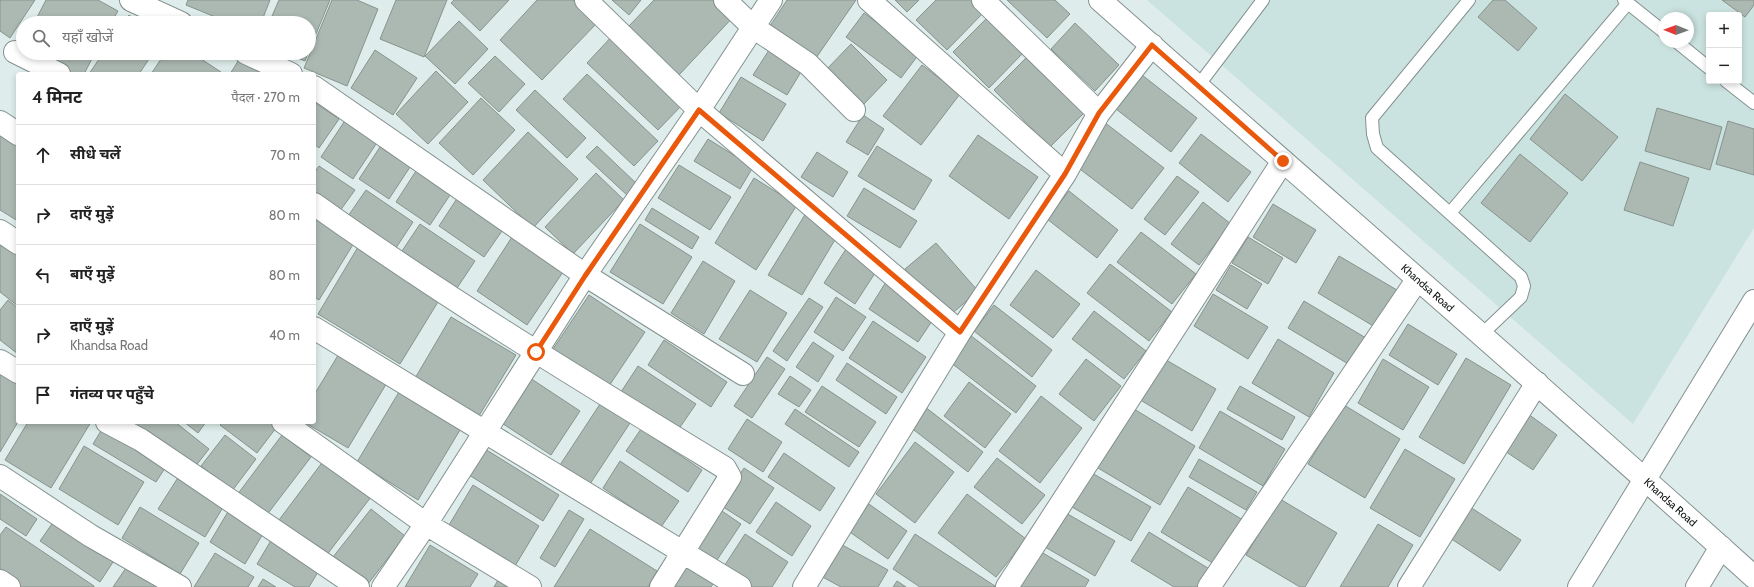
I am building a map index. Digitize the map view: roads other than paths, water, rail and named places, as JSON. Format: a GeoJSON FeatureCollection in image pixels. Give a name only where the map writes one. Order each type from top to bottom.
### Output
{"type":"FeatureCollection","features":[{"type":"Feature","properties":{"kind":"street"},"geometry":{"type":"LineString","coordinates":[[131,0],[166,16]]}},
{"type":"Feature","properties":{"kind":"street"},"geometry":{"type":"LineString","coordinates":[[586,0],[699,110],[960,332]]}},
{"type":"Feature","properties":{"kind":"street"},"geometry":{"type":"LineString","coordinates":[[725,0],[753,27],[808,64],[854,110]]}},
{"type":"Feature","properties":{"kind":"street"},"geometry":{"type":"LineString","coordinates":[[383,587],[426,524],[585,276],[699,110],[771,0]]}},
{"type":"Feature","properties":{"kind":"street"},"geometry":{"type":"LineString","coordinates":[[869,0],[1065,174]]}},
{"type":"Feature","properties":{"kind":"street"},"geometry":{"type":"LineString","coordinates":[[983,0],[1099,113]]}},
{"type":"Feature","properties":{"kind":"street","name":"Khandsa Road"},"geometry":{"type":"LineString","coordinates":[[1100,0],[1417,280],[1645,478],[1754,577]]}},
{"type":"Feature","properties":{"kind":"street"},"geometry":{"type":"LineString","coordinates":[[804,587],[960,332],[1065,174],[1099,113],[1152,45]]}},
{"type":"Feature","properties":{"kind":"street"},"geometry":{"type":"LineString","coordinates":[[31,60],[55,72]]}},
{"type":"Feature","properties":{"kind":"street"},"geometry":{"type":"LineString","coordinates":[[261,60],[287,72]]}},
{"type":"Feature","properties":{"kind":"street"},"geometry":{"type":"LineString","coordinates":[[316,88],[585,276],[743,374]]}},
{"type":"Feature","properties":{"kind":"street"},"geometry":{"type":"LineString","coordinates":[[0,122],[16,133]]}},
{"type":"Feature","properties":{"kind":"street"},"geometry":{"type":"LineString","coordinates":[[1006,587],[1283,161]]}},
{"type":"Feature","properties":{"kind":"street"},"geometry":{"type":"LineString","coordinates":[[316,205],[382,252],[536,352],[725,468],[730,477],[684,553],[661,587]]}},
{"type":"Feature","properties":{"kind":"street"},"geometry":{"type":"LineString","coordinates":[[0,231],[16,242]]}},
{"type":"Feature","properties":{"kind":"street"},"geometry":{"type":"LineString","coordinates":[[1210,587],[1417,280]]}},
{"type":"Feature","properties":{"kind":"street"},"geometry":{"type":"LineString","coordinates":[[1579,587],[1754,300]]}},
{"type":"Feature","properties":{"kind":"street"},"geometry":{"type":"LineString","coordinates":[[316,329],[740,587]]}},
{"type":"Feature","properties":{"kind":"street"},"geometry":{"type":"LineString","coordinates":[[0,361],[16,371]]}},
{"type":"Feature","properties":{"kind":"street"},"geometry":{"type":"LineString","coordinates":[[1409,587],[1537,383]]}},
{"type":"Feature","properties":{"kind":"street"},"geometry":{"type":"LineString","coordinates":[[111,424],[141,440],[358,587]]}},
{"type":"Feature","properties":{"kind":"street"},"geometry":{"type":"LineString","coordinates":[[286,424],[426,524],[530,587]]}},
{"type":"Feature","properties":{"kind":"street"},"geometry":{"type":"LineString","coordinates":[[0,476],[91,536],[180,587]]}},
{"type":"Feature","properties":{"kind":"street"},"geometry":{"type":"LineString","coordinates":[[1697,587],[1721,548]]}},
{"type":"Feature","properties":{"kind":"street"},"geometry":{"type":"LineString","coordinates":[[0,581],[8,587]]}},
{"type":"Feature","properties":{"kind":"lane"},"geometry":{"type":"LineString","coordinates":[[1198,86],[1263,0]]}},
{"type":"Feature","properties":{"kind":"lane"},"geometry":{"type":"LineString","coordinates":[[1469,0],[1372,118],[1372,134],[1377,148],[1521,278],[1524,286],[1521,297],[1482,335]]}},
{"type":"Feature","properties":{"kind":"lane"},"geometry":{"type":"LineString","coordinates":[[1450,213],[1626,1],[1658,27]]}},
{"type":"Feature","properties":{"kind":"lane"},"geometry":{"type":"LineString","coordinates":[[1684,48],[1706,66]]}},
{"type":"Feature","properties":{"kind":"lane"},"geometry":{"type":"LineString","coordinates":[[1730,84],[1754,104]]}}]}
